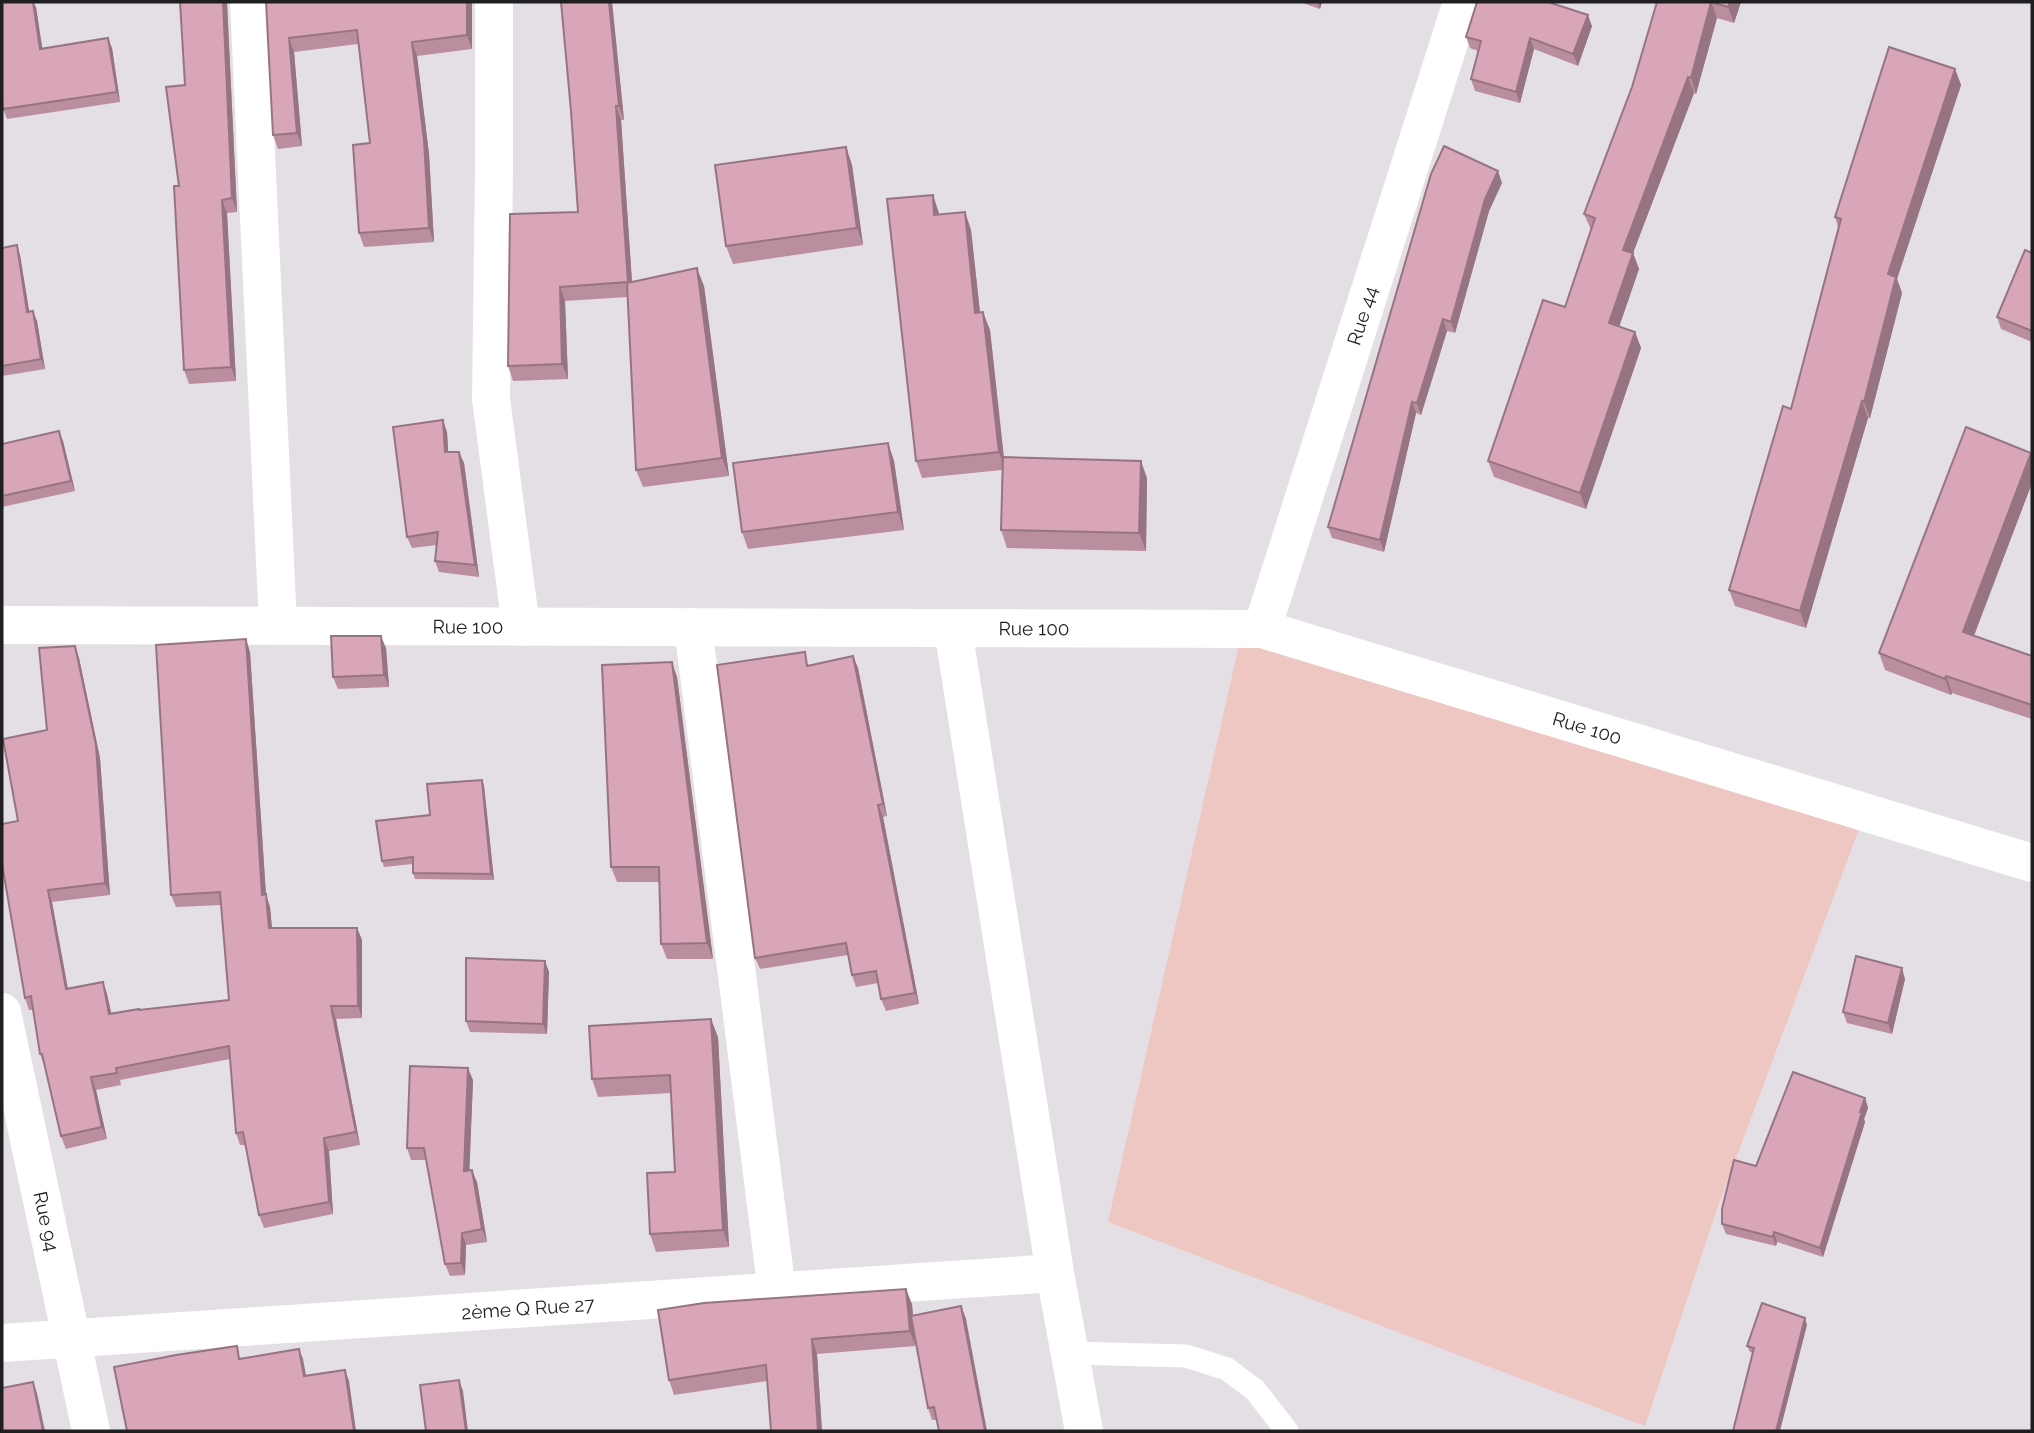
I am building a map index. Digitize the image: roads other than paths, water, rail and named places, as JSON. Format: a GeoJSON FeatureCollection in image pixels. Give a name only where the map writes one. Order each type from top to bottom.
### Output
{"type":"FeatureCollection","features":[{"type":"Feature","properties":{"kind":"street"},"geometry":{"type":"LineString","coordinates":[[249,2],[278,626]]}},
{"type":"Feature","properties":{"kind":"street"},"geometry":{"type":"LineString","coordinates":[[494,2],[491,399],[522,627]]}},
{"type":"Feature","properties":{"kind":"street","name":"Rue 44"},"geometry":{"type":"LineString","coordinates":[[1262,629],[1462,2]]}},
{"type":"Feature","properties":{"kind":"street","name":"Rue 100"},"geometry":{"type":"LineString","coordinates":[[2,625],[1262,629],[2032,863]]}},
{"type":"Feature","properties":{"kind":"street"},"geometry":{"type":"LineString","coordinates":[[693,627],[777,1292]]}},
{"type":"Feature","properties":{"kind":"street"},"geometry":{"type":"LineString","coordinates":[[953,629],[1055,1273],[1084,1431]]}},
{"type":"Feature","properties":{"kind":"street","name":"Rue 94"},"geometry":{"type":"LineString","coordinates":[[2,1012],[91,1431]]}},
{"type":"Feature","properties":{"kind":"street","name":"2ème Q Rue 27"},"geometry":{"type":"LineString","coordinates":[[2,1343],[1055,1273]]}},
{"type":"Feature","properties":{"kind":"lane"},"geometry":{"type":"LineString","coordinates":[[1069,1353],[1186,1356],[1227,1369],[1255,1390],[1287,1431]]}}]}
